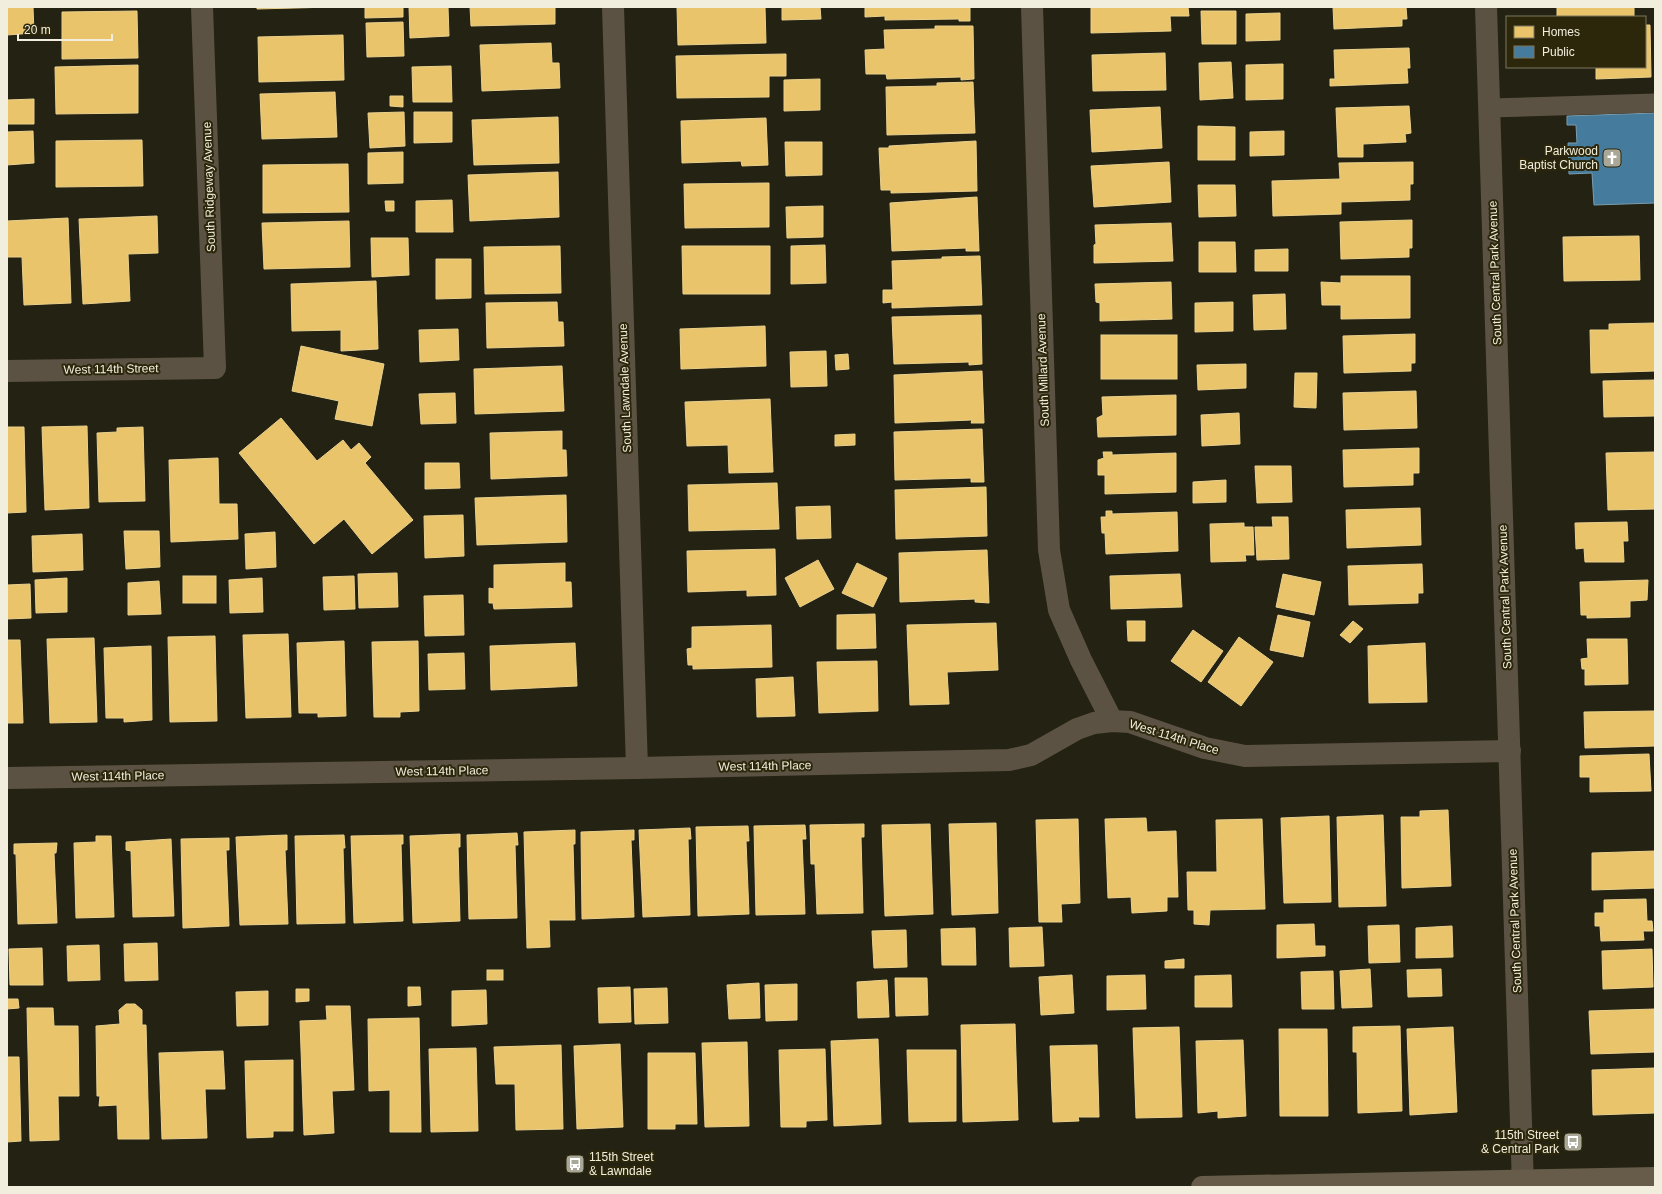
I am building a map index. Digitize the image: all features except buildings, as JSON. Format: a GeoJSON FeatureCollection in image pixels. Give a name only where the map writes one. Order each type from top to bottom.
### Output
{"type":"FeatureCollection","features":[{"type":"Feature","properties":{"kind":"street","name":"South Ridgeway Avenue"},"geometry":{"type":"LineString","coordinates":[[202,7],[215,368]]}},
{"type":"Feature","properties":{"kind":"street","name":"South Lawndale Avenue"},"geometry":{"type":"LineString","coordinates":[[613,7],[638,768]]}},
{"type":"Feature","properties":{"kind":"street","name":"South Millard Avenue"},"geometry":{"type":"LineString","coordinates":[[1032,7],[1049,550],[1059,610],[1081,660],[1112,720]]}},
{"type":"Feature","properties":{"kind":"street","name":"South Central Park Avenue"},"geometry":{"type":"LineString","coordinates":[[1486,7],[1523,1184]]}},
{"type":"Feature","properties":{"kind":"street","name":"West 114th Street"},"geometry":{"type":"LineString","coordinates":[[7,371],[215,368]]}},
{"type":"Feature","properties":{"kind":"street","name":"West 114th Place"},"geometry":{"type":"LineString","coordinates":[[7,778],[638,768],[1010,760],[1031,755],[1077,729],[1094,723],[1112,720],[1130,722],[1205,748],[1245,756],[1510,751]]}},
{"type":"Feature","properties":{"kind":"street"},"geometry":{"type":"LineString","coordinates":[[1202,1187],[1523,1184],[1655,1178]]}},
{"type":"Feature","properties":{"kind":"lane"},"geometry":{"type":"LineString","coordinates":[[1490,108],[1655,103]]}},
{"type":"Feature","properties":{"kind":"place","name":"Parkwood Baptist Church"},"geometry":{"type":"Point","coordinates":[1612,158]}},
{"type":"Feature","properties":{"kind":"place","name":"115th Street & Central Park"},"geometry":{"type":"Point","coordinates":[1573,1142]}},
{"type":"Feature","properties":{"kind":"place","name":"115th Street & Lawndale"},"geometry":{"type":"Point","coordinates":[575,1164]}}]}
